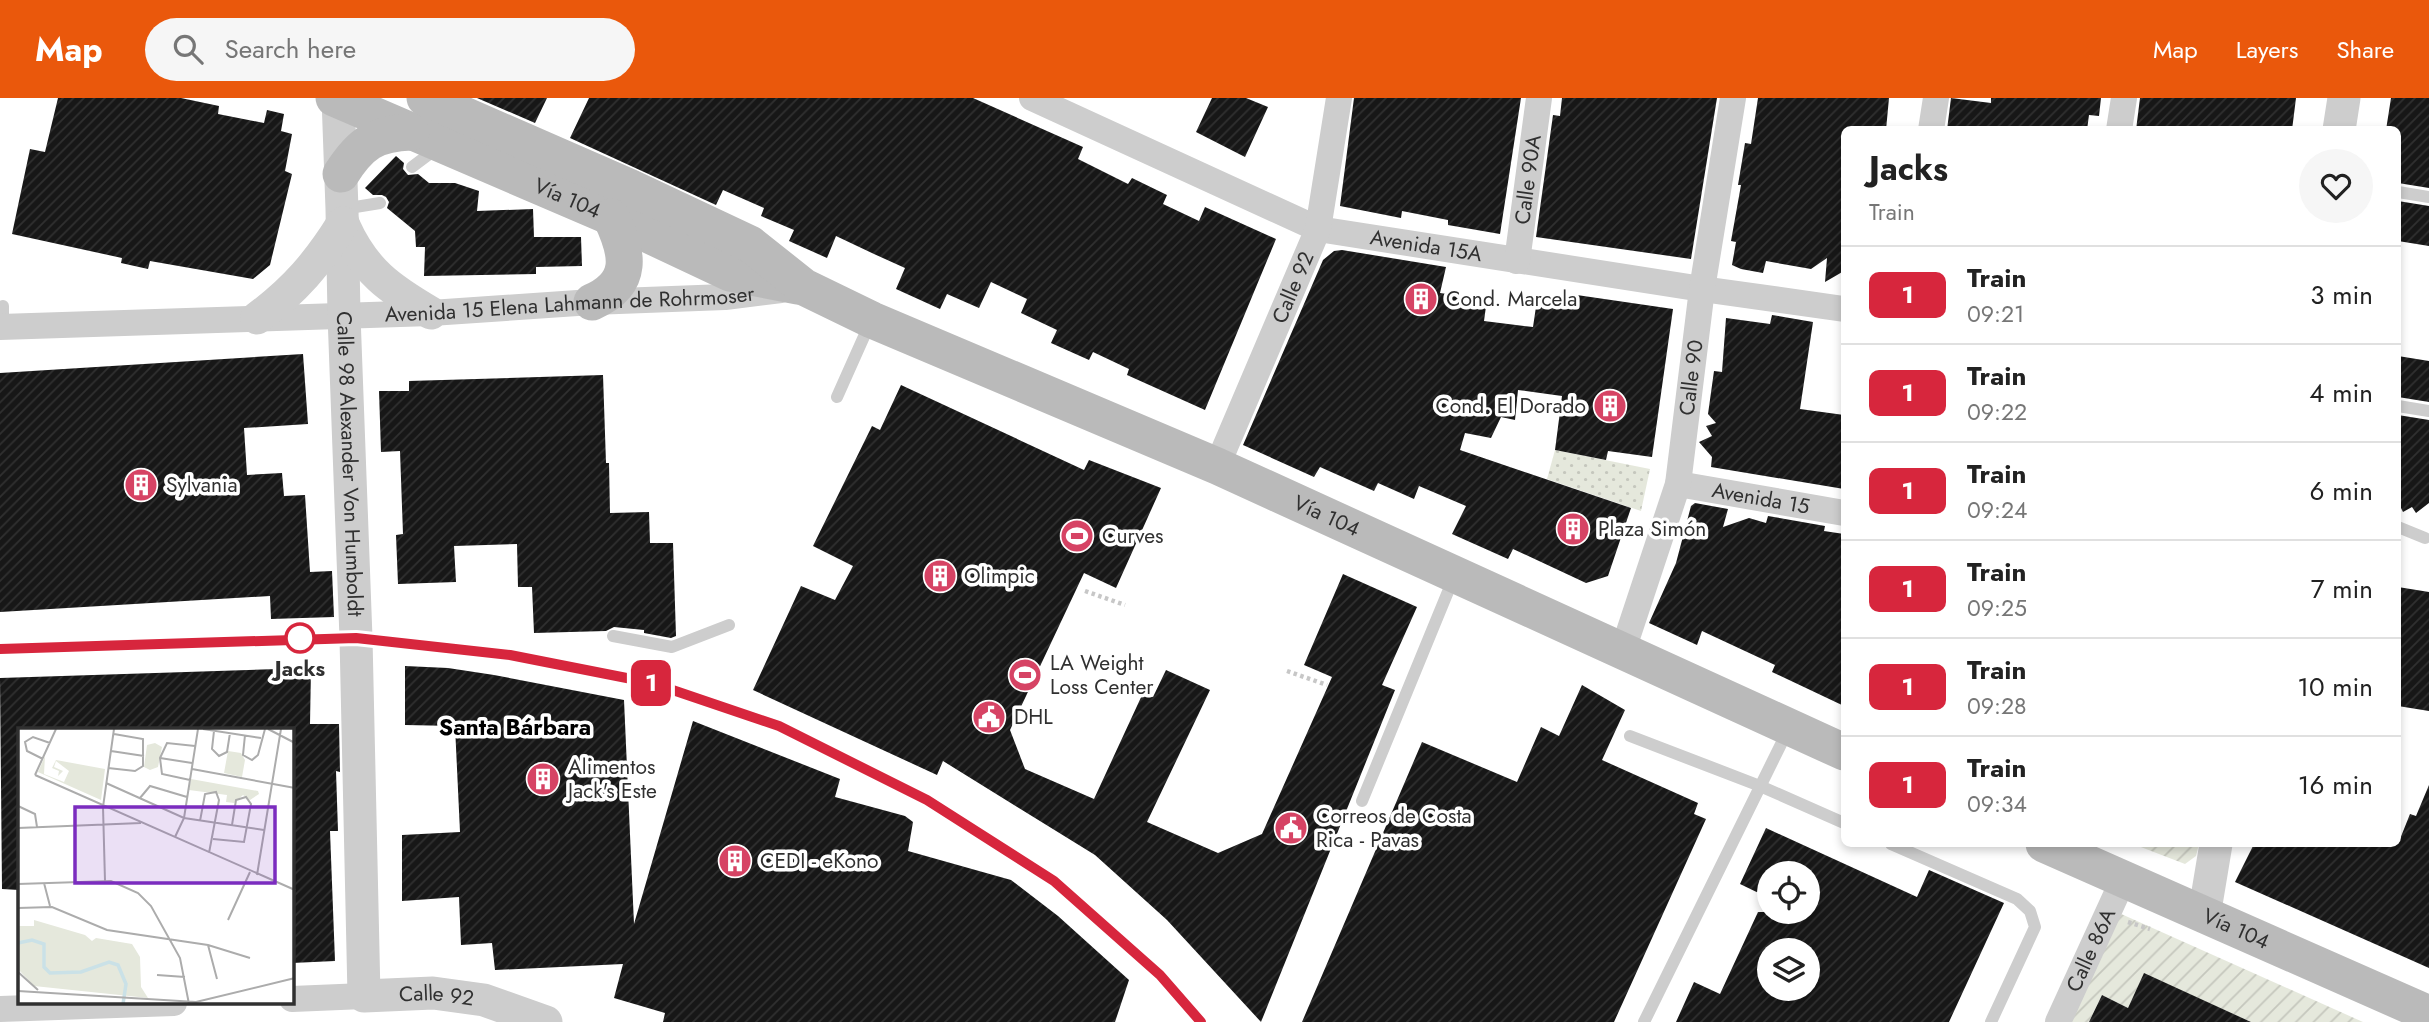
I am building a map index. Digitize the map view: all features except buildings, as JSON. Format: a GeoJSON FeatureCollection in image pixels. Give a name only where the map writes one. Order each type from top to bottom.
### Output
{"type":"FeatureCollection","features":[{"type":"Feature","properties":{"kind":"main road","name":"Vía 104"},"geometry":{"type":"LineString","coordinates":[[425,98],[632,188],[750,244],[804,287],[872,320],[1217,466],[1841,751]]}},
{"type":"Feature","properties":{"kind":"main road","name":"Vía 104"},"geometry":{"type":"LineString","coordinates":[[336,99],[421,148],[611,217],[730,273],[804,287]]}},
{"type":"Feature","properties":{"kind":"main road"},"geometry":{"type":"LineString","coordinates":[[342,202],[352,157],[366,143],[384,134],[421,148]]}},
{"type":"Feature","properties":{"kind":"main road"},"geometry":{"type":"LineString","coordinates":[[592,302],[609,295],[618,285],[624,268],[624,250],[611,217]]}},
{"type":"Feature","properties":{"kind":"main road","name":"Vía 104"},"geometry":{"type":"LineString","coordinates":[[2051,847],[2429,1014]]}},
{"type":"Feature","properties":{"kind":"street","name":"Avenida 15A"},"geometry":{"type":"LineString","coordinates":[[1032,98],[1318,229],[1841,309]]}},
{"type":"Feature","properties":{"kind":"street","name":"Calle 92"},"geometry":{"type":"LineString","coordinates":[[1217,466],[1318,229],[1339,98]]}},
{"type":"Feature","properties":{"kind":"street","name":"Calle 90A"},"geometry":{"type":"LineString","coordinates":[[1517,261],[1539,98]]}},
{"type":"Feature","properties":{"kind":"street","name":"Calle 90"},"geometry":{"type":"LineString","coordinates":[[1623,650],[1678,484],[1702,289],[1733,98]]}},
{"type":"Feature","properties":{"kind":"street"},"geometry":{"type":"LineString","coordinates":[[1932,126],[1936,98]]}},
{"type":"Feature","properties":{"kind":"street"},"geometry":{"type":"LineString","coordinates":[[2120,126],[2124,98]]}},
{"type":"Feature","properties":{"kind":"street"},"geometry":{"type":"LineString","coordinates":[[2340,126],[2344,98]]}},
{"type":"Feature","properties":{"kind":"street","name":"Calle 98 Alexander Von Humboldt"},"geometry":{"type":"LineString","coordinates":[[336,99],[342,202],[365,996]]}},
{"type":"Feature","properties":{"kind":"street"},"geometry":{"type":"LineString","coordinates":[[342,202],[353,247],[368,268],[386,286],[431,313]]}},
{"type":"Feature","properties":{"kind":"street"},"geometry":{"type":"LineString","coordinates":[[257,318],[283,299],[326,251],[342,202]]}},
{"type":"Feature","properties":{"kind":"street","name":"Avenida 15 Elena Lahmann de Rohrmoser"},"geometry":{"type":"LineString","coordinates":[[2,320],[257,318],[431,313],[592,302],[725,297],[804,287]]}},
{"type":"Feature","properties":{"kind":"street","name":"Avenida 15"},"geometry":{"type":"LineString","coordinates":[[1678,484],[1841,512]]}},
{"type":"Feature","properties":{"kind":"street"},"geometry":{"type":"LineString","coordinates":[[2204,916],[2216,847]]}},
{"type":"Feature","properties":{"kind":"street","name":"Calle 86A"},"geometry":{"type":"LineString","coordinates":[[2058,1022],[2123,880]]}},
{"type":"Feature","properties":{"kind":"street","name":"Calle 92"},"geometry":{"type":"LineString","coordinates":[[365,996],[433,993],[484,1000],[546,1022]]}},
{"type":"Feature","properties":{"kind":"street"},"geometry":{"type":"LineString","coordinates":[[294,999],[365,996]]}},
{"type":"Feature","properties":{"kind":"street"},"geometry":{"type":"LineString","coordinates":[[0,1009],[144,1004]]}},
{"type":"Feature","properties":{"kind":"lane"},"geometry":{"type":"LineString","coordinates":[[2401,192],[2429,197]]}},
{"type":"Feature","properties":{"kind":"lane"},"geometry":{"type":"LineString","coordinates":[[342,202],[380,203]]}},
{"type":"Feature","properties":{"kind":"lane"},"geometry":{"type":"LineString","coordinates":[[837,397],[872,320]]}},
{"type":"Feature","properties":{"kind":"lane"},"geometry":{"type":"LineString","coordinates":[[2401,406],[2429,411]]}},
{"type":"Feature","properties":{"kind":"lane"},"geometry":{"type":"LineString","coordinates":[[2401,528],[2425,538]]}},
{"type":"Feature","properties":{"kind":"lane"},"geometry":{"type":"LineString","coordinates":[[1362,801],[1456,573]]}},
{"type":"Feature","properties":{"kind":"lane"},"geometry":{"type":"LineString","coordinates":[[613,636],[672,647],[729,625]]}},
{"type":"Feature","properties":{"kind":"lane"},"geometry":{"type":"LineString","coordinates":[[1644,1022],[1789,727]]}},
{"type":"Feature","properties":{"kind":"lane"},"geometry":{"type":"LineString","coordinates":[[1630,736],[1760,786],[1841,822]]}},
{"type":"Feature","properties":{"kind":"lane"},"geometry":{"type":"LineString","coordinates":[[1899,847],[2017,899],[2030,911],[2035,927],[1991,1022]]}},
{"type":"Feature","properties":{"kind":"path"},"geometry":{"type":"LineString","coordinates":[[1085,591],[1125,606]]}},
{"type":"Feature","properties":{"kind":"path"},"geometry":{"type":"LineString","coordinates":[[1287,671],[1327,685]]}},
{"type":"Feature","properties":{"kind":"shaded area"},"geometry":{"type":"Polygon","coordinates":[[[1555,450],[1650,469],[1641,511],[1547,479],[1555,450]]]}},
{"type":"Feature","properties":{"kind":"shaded area"},"geometry":{"type":"Polygon","coordinates":[[[2141,847],[2198,847],[2196,856],[2185,864],[2141,847]]]}},
{"type":"Feature","properties":{"kind":"shaded area"},"geometry":{"type":"Polygon","coordinates":[[[2119,913],[2363,1022],[2251,1022],[2144,974],[2128,1008],[2102,995],[2089,1022],[2068,1022],[2119,913]]]}},
{"type":"Feature","properties":{"kind":"railway"},"geometry":{"type":"LineString","coordinates":[[0,649],[356,638],[510,655],[652,683],[779,726],[927,800],[1054,881],[1160,975],[1201,1022]]}},
{"type":"Feature","properties":{"kind":"train","name":"1"},"geometry":{"type":"LineString","coordinates":[[0,649],[356,638],[510,655],[652,683],[779,726],[927,800],[1054,881],[1160,975],[1201,1022]]}},
{"type":"Feature","properties":{"kind":"place","name":"Cond. Marcela"},"geometry":{"type":"Point","coordinates":[1421,299]}},
{"type":"Feature","properties":{"kind":"place","name":"Cond. El Dorado"},"geometry":{"type":"Point","coordinates":[1610,406]}},
{"type":"Feature","properties":{"kind":"place","name":"Sylvania"},"geometry":{"type":"Point","coordinates":[141,485]}},
{"type":"Feature","properties":{"kind":"place","name":"Plaza Simón"},"geometry":{"type":"Point","coordinates":[1573,529]}},
{"type":"Feature","properties":{"kind":"place","name":"Curves"},"geometry":{"type":"Point","coordinates":[1077,536]}},
{"type":"Feature","properties":{"kind":"place","name":"Olimpic"},"geometry":{"type":"Point","coordinates":[940,576]}},
{"type":"Feature","properties":{"kind":"place","name":"Jacks"},"geometry":{"type":"Point","coordinates":[300,638]}},
{"type":"Feature","properties":{"kind":"place","name":"LA Weight Loss Center"},"geometry":{"type":"Point","coordinates":[1025,675]}},
{"type":"Feature","properties":{"kind":"place","name":"DHL"},"geometry":{"type":"Point","coordinates":[989,717]}},
{"type":"Feature","properties":{"kind":"place","name":"Alimentos Jack's Este"},"geometry":{"type":"Point","coordinates":[543,779]}},
{"type":"Feature","properties":{"kind":"place","name":"Correos de Costa Rica - Pavas"},"geometry":{"type":"Point","coordinates":[1291,828]}},
{"type":"Feature","properties":{"kind":"place","name":"CEDI - eKono"},"geometry":{"type":"Point","coordinates":[735,861]}},
{"type":"Feature","properties":{"kind":"district","name":"Santa Bárbara"},"geometry":{"type":"Point","coordinates":[515,727]}}]}
